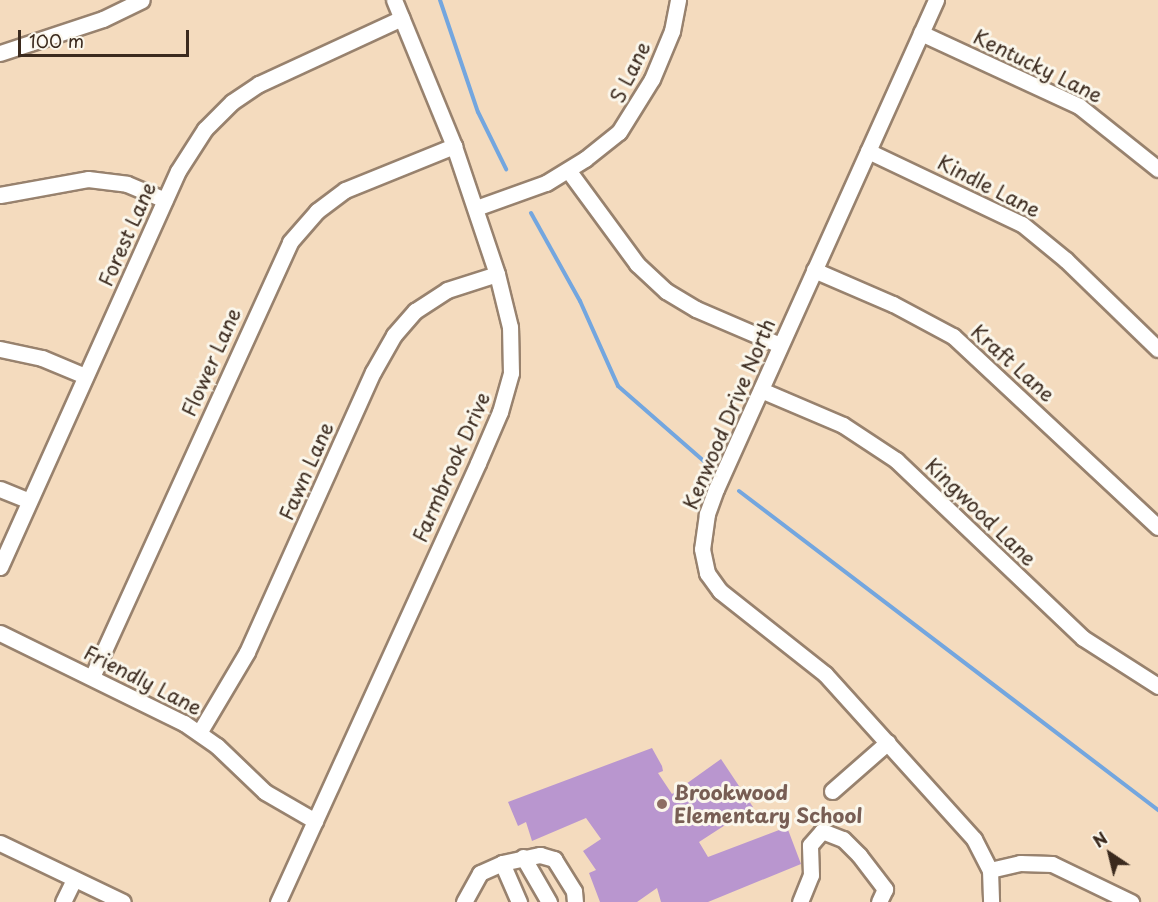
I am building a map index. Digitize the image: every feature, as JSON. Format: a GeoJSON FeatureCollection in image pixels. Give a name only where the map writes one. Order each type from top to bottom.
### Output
{"type":"FeatureCollection","features":[{"type":"Feature","properties":{"kind":"street"},"geometry":{"type":"LineString","coordinates":[[0,53],[103,19],[142,0]]}},
{"type":"Feature","properties":{"kind":"street","name":"Farmbrook Drive"},"geometry":{"type":"LineString","coordinates":[[278,902],[507,393],[511,339],[497,274],[454,146],[394,0]]}},
{"type":"Feature","properties":{"kind":"street","name":"S Lane"},"geometry":{"type":"LineString","coordinates":[[476,208],[523,194],[568,170],[605,145],[640,104],[672,31],[678,0]]}},
{"type":"Feature","properties":{"kind":"street","name":"Kenwood Drive North"},"geometry":{"type":"LineString","coordinates":[[936,0],[706,514],[702,549],[707,573],[730,600],[777,633],[825,674],[974,839],[990,870],[991,902]]}},
{"type":"Feature","properties":{"kind":"street","name":"Forest Lane"},"geometry":{"type":"LineString","coordinates":[[0,567],[165,200],[192,147],[232,102],[310,58],[402,18]]}},
{"type":"Feature","properties":{"kind":"street","name":"Kentucky Lane"},"geometry":{"type":"LineString","coordinates":[[921,33],[1079,106],[1158,169]]}},
{"type":"Feature","properties":{"kind":"street","name":"Flower Lane"},"geometry":{"type":"LineString","coordinates":[[92,677],[290,242],[317,211],[345,190],[454,146]]}},
{"type":"Feature","properties":{"kind":"street","name":"Kindle Lane"},"geometry":{"type":"LineString","coordinates":[[868,151],[1022,224],[1066,260],[1158,350]]}},
{"type":"Feature","properties":{"kind":"street"},"geometry":{"type":"LineString","coordinates":[[568,170],[637,264],[666,291],[696,309],[780,345]]}},
{"type":"Feature","properties":{"kind":"street"},"geometry":{"type":"LineString","coordinates":[[0,195],[88,179],[127,184],[165,200]]}},
{"type":"Feature","properties":{"kind":"street","name":"Kraft Lane"},"geometry":{"type":"LineString","coordinates":[[814,270],[893,304],[953,336],[1158,527]]}},
{"type":"Feature","properties":{"kind":"street","name":"Fawn Lane"},"geometry":{"type":"LineString","coordinates":[[199,733],[247,652],[373,372],[394,335],[415,311],[447,290],[497,274]]}},
{"type":"Feature","properties":{"kind":"street"},"geometry":{"type":"LineString","coordinates":[[0,349],[42,358],[85,376]]}},
{"type":"Feature","properties":{"kind":"street","name":"Kingwood Lane"},"geometry":{"type":"LineString","coordinates":[[761,390],[843,425],[896,460],[1083,638],[1158,686]]}},
{"type":"Feature","properties":{"kind":"street"},"geometry":{"type":"LineString","coordinates":[[0,489],[29,501]]}},
{"type":"Feature","properties":{"kind":"street","name":"Friendly Lane"},"geometry":{"type":"LineString","coordinates":[[0,633],[92,677],[199,733],[266,792],[315,821]]}},
{"type":"Feature","properties":{"kind":"street"},"geometry":{"type":"LineString","coordinates":[[832,791],[888,742]]}},
{"type":"Feature","properties":{"kind":"street"},"geometry":{"type":"LineString","coordinates":[[800,902],[811,875],[810,846],[822,831],[843,839],[859,855],[885,889],[879,902]]}},
{"type":"Feature","properties":{"kind":"street"},"geometry":{"type":"LineString","coordinates":[[0,843],[123,902]]}},
{"type":"Feature","properties":{"kind":"street"},"geometry":{"type":"LineString","coordinates":[[464,902],[480,873],[502,863],[540,855],[554,859],[574,891],[575,902]]}},
{"type":"Feature","properties":{"kind":"street"},"geometry":{"type":"LineString","coordinates":[[523,857],[549,902]]}},
{"type":"Feature","properties":{"kind":"street"},"geometry":{"type":"LineString","coordinates":[[502,863],[519,902]]}},
{"type":"Feature","properties":{"kind":"street"},"geometry":{"type":"LineString","coordinates":[[990,870],[1020,863],[1052,864],[1131,902]]}},
{"type":"Feature","properties":{"kind":"street"},"geometry":{"type":"LineString","coordinates":[[63,902],[74,879]]}},
{"type":"Feature","properties":{"kind":"building","name":"Brookwood Elementary School"},"geometry":{"type":"Polygon","coordinates":[[[652,748],[662,766],[663,771],[658,773],[672,794],[721,759],[753,807],[699,842],[708,857],[787,827],[801,864],[708,902],[661,902],[657,888],[637,902],[600,902],[589,873],[596,870],[583,851],[601,839],[586,818],[532,841],[526,822],[518,826],[508,802],[652,748]]]}},
{"type":"Feature","properties":{"kind":"waterway"},"geometry":{"type":"LineString","coordinates":[[440,0],[478,112],[506,169]]}},
{"type":"Feature","properties":{"kind":"waterway"},"geometry":{"type":"LineString","coordinates":[[531,213],[580,301],[618,386],[706,463]]}},
{"type":"Feature","properties":{"kind":"waterway"},"geometry":{"type":"LineString","coordinates":[[739,491],[1158,810]]}},
{"type":"Feature","properties":{"kind":"place","name":"Brookwood Elementary School"},"geometry":{"type":"Point","coordinates":[662,804]}}]}
